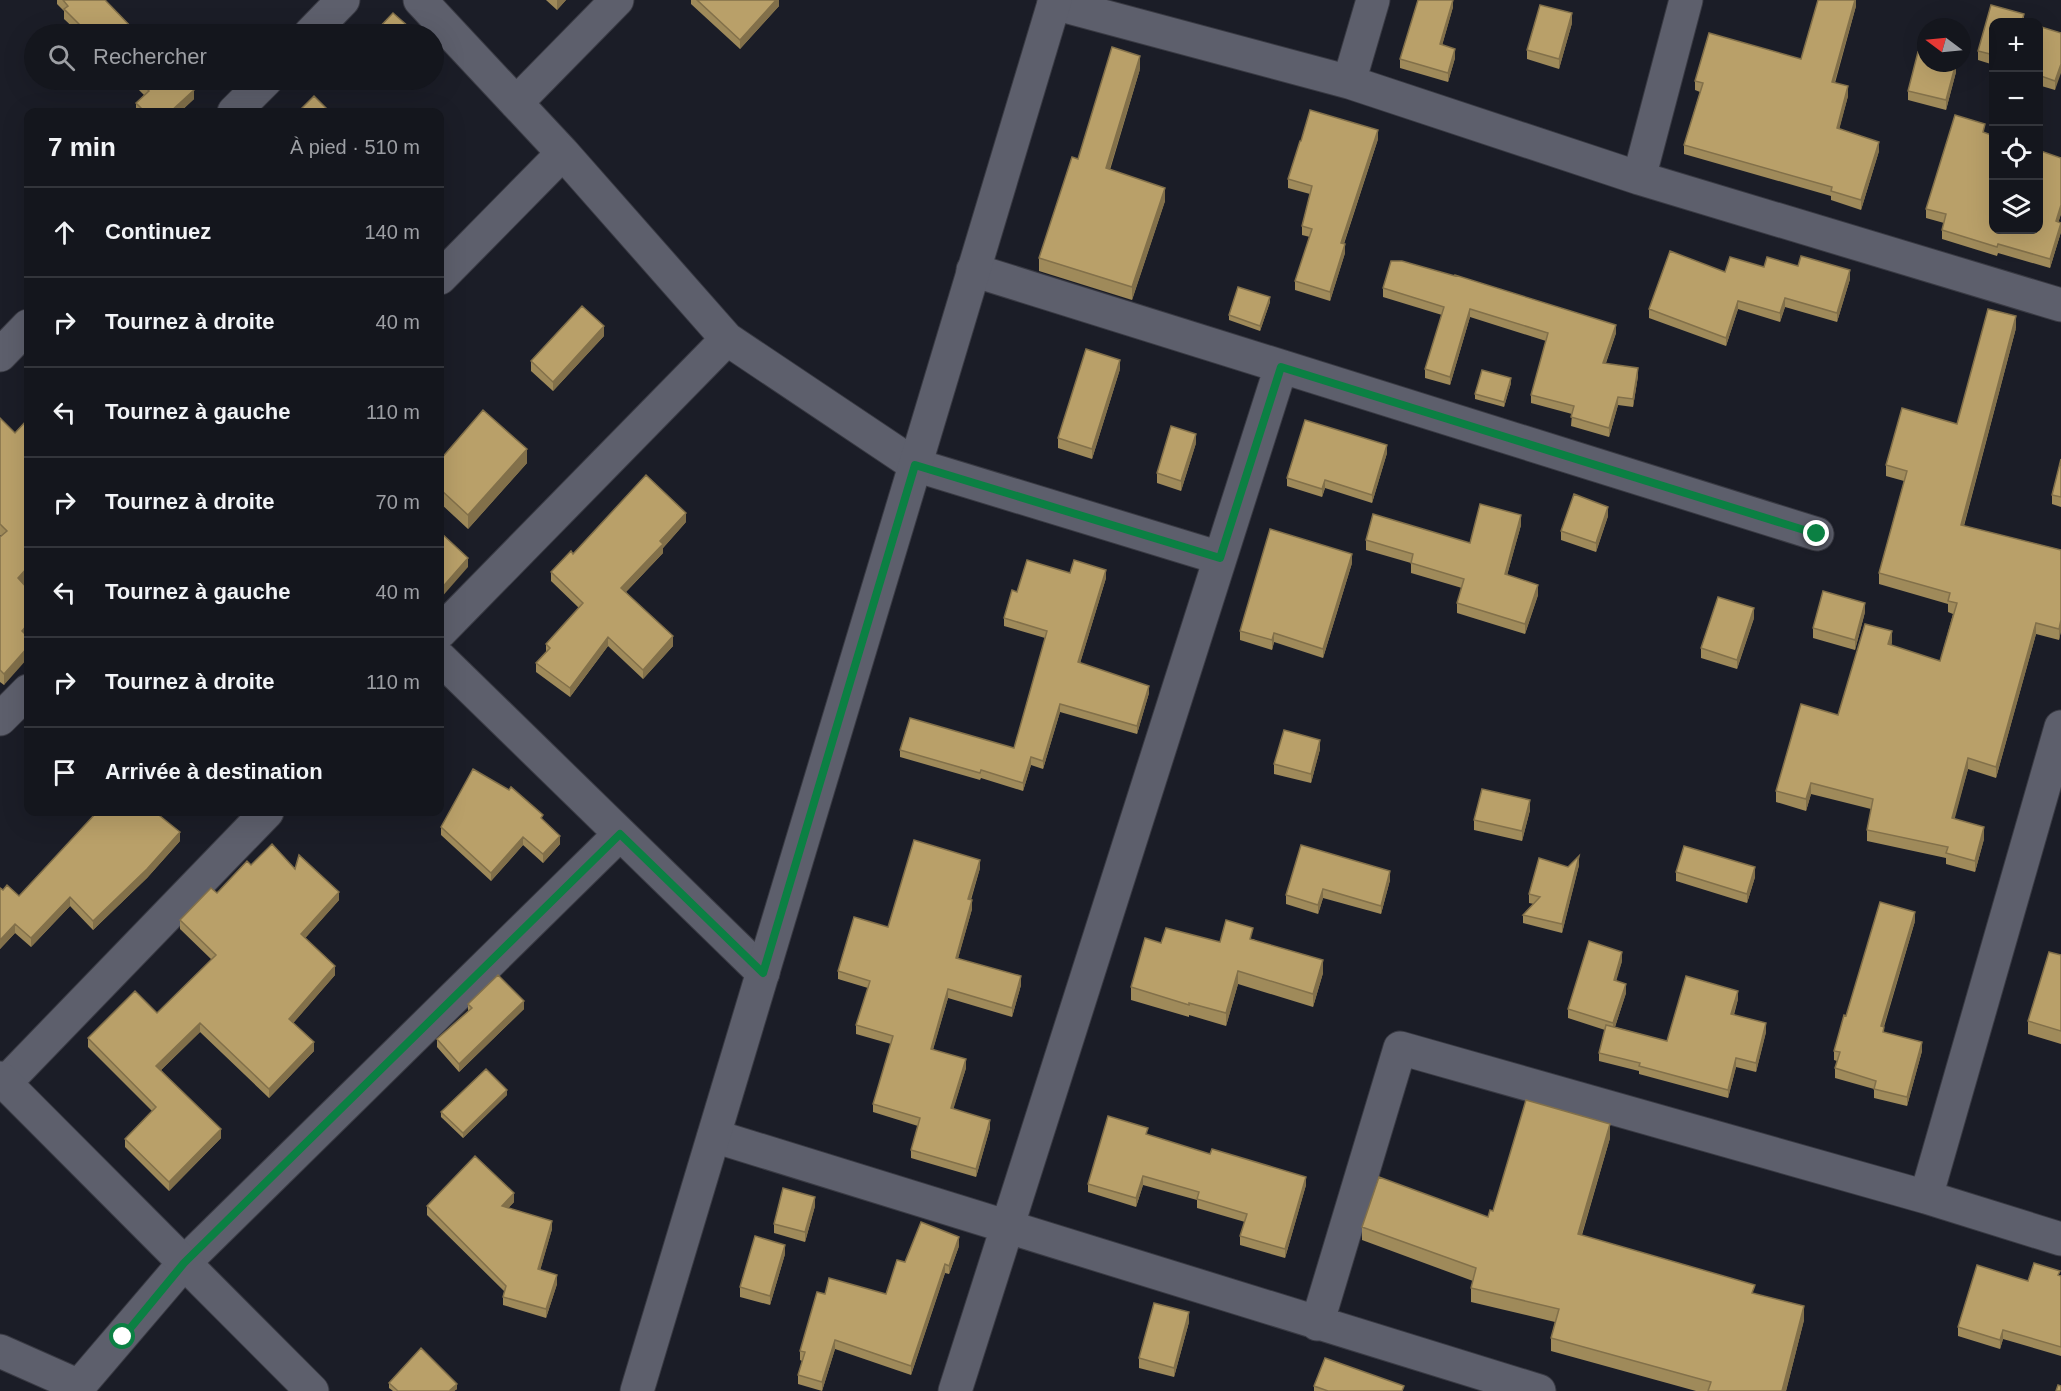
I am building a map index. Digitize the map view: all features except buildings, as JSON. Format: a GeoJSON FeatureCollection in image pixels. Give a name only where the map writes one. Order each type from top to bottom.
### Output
{"type":"FeatureCollection","features":[{"type":"Feature","properties":{"kind":"street"},"geometry":{"type":"LineString","coordinates":[[320,24],[343,0]]}},
{"type":"Feature","properties":{"kind":"street"},"geometry":{"type":"LineString","coordinates":[[420,0],[442,24]]}},
{"type":"Feature","properties":{"kind":"street"},"geometry":{"type":"LineString","coordinates":[[516,103],[617,0]]}},
{"type":"Feature","properties":{"kind":"street"},"geometry":{"type":"LineString","coordinates":[[1349,82],[1373,0]]}},
{"type":"Feature","properties":{"kind":"street"},"geometry":{"type":"LineString","coordinates":[[1639,178],[1686,0]]}},
{"type":"Feature","properties":{"kind":"street"},"geometry":{"type":"LineString","coordinates":[[638,1391],[1055,1],[1349,82],[1639,178],[2061,305]]}},
{"type":"Feature","properties":{"kind":"street"},"geometry":{"type":"LineString","coordinates":[[444,26],[563,153],[727,339],[915,465],[1220,558]]}},
{"type":"Feature","properties":{"kind":"street"},"geometry":{"type":"LineString","coordinates":[[238,108],[256,90]]}},
{"type":"Feature","properties":{"kind":"street"},"geometry":{"type":"LineString","coordinates":[[444,274],[563,153]]}},
{"type":"Feature","properties":{"kind":"street"},"geometry":{"type":"LineString","coordinates":[[974,270],[1817,534]]}},
{"type":"Feature","properties":{"kind":"street"},"geometry":{"type":"LineString","coordinates":[[0,355],[24,330]]}},
{"type":"Feature","properties":{"kind":"street"},"geometry":{"type":"LineString","coordinates":[[444,628],[727,339]]}},
{"type":"Feature","properties":{"kind":"street"},"geometry":{"type":"LineString","coordinates":[[955,1391],[1281,367]]}},
{"type":"Feature","properties":{"kind":"street"},"geometry":{"type":"LineString","coordinates":[[444,662],[763,973]]}},
{"type":"Feature","properties":{"kind":"street"},"geometry":{"type":"LineString","coordinates":[[0,719],[24,695]]}},
{"type":"Feature","properties":{"kind":"street"},"geometry":{"type":"LineString","coordinates":[[1926,1197],[2061,728]]}},
{"type":"Feature","properties":{"kind":"street"},"geometry":{"type":"LineString","coordinates":[[263,816],[2,1081],[312,1391]]}},
{"type":"Feature","properties":{"kind":"street"},"geometry":{"type":"LineString","coordinates":[[0,1351],[78,1388],[184,1263],[620,834]]}},
{"type":"Feature","properties":{"kind":"street"},"geometry":{"type":"LineString","coordinates":[[1317,1324],[1400,1048],[1926,1197],[2061,1239]]}},
{"type":"Feature","properties":{"kind":"street"},"geometry":{"type":"LineString","coordinates":[[714,1136],[1539,1391]]}},
{"type":"Feature","properties":{"kind":"route"},"geometry":{"type":"LineString","coordinates":[[123,1337],[184,1263],[620,834],[763,973],[915,465],[1220,558],[1281,367],[1817,534]]}}]}
